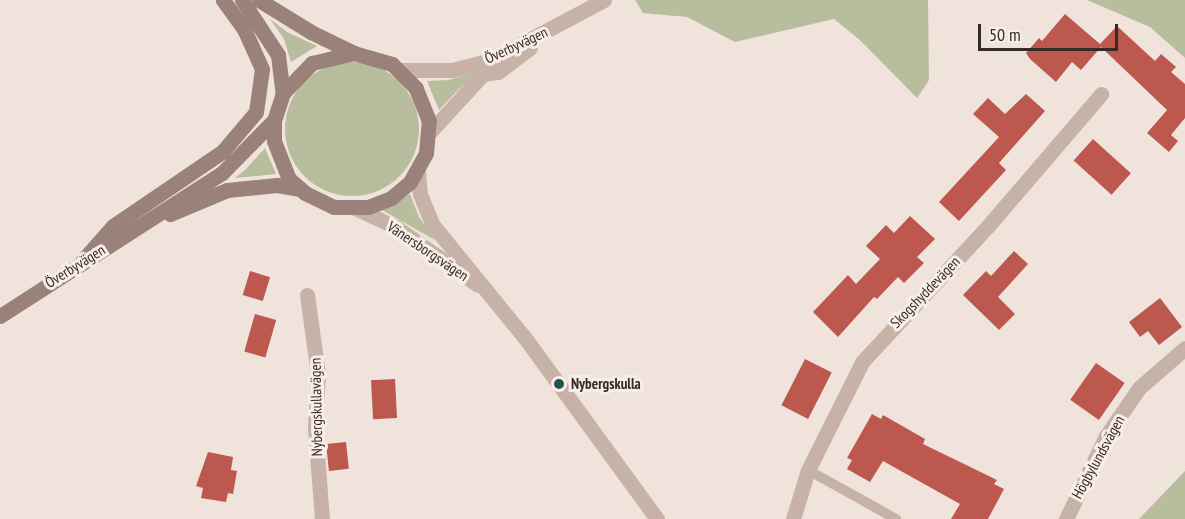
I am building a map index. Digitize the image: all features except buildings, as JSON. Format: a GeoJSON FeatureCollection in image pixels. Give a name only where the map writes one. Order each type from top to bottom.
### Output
{"type":"FeatureCollection","features":[{"type":"Feature","properties":{"kind":"main road"},"geometry":{"type":"LineString","coordinates":[[82,260],[113,226],[222,152],[256,112],[262,69],[244,29],[223,0]]}},
{"type":"Feature","properties":{"kind":"main road","name":"Vänersborgsvägen"},"geometry":{"type":"LineString","coordinates":[[242,0],[278,55],[282,93],[274,120],[279,160],[299,189],[324,204],[356,208]]}},
{"type":"Feature","properties":{"kind":"main road","name":"Vänersborgsvägen"},"geometry":{"type":"LineString","coordinates":[[259,0],[354,53],[382,59],[401,70],[422,98],[429,133],[418,172]]}},
{"type":"Feature","properties":{"kind":"main road"},"geometry":{"type":"LineString","coordinates":[[282,93],[312,63],[354,53]]}},
{"type":"Feature","properties":{"kind":"main road","name":"Överbyvägen"},"geometry":{"type":"LineString","coordinates":[[0,316],[82,260],[153,220],[236,162],[274,120]]}},
{"type":"Feature","properties":{"kind":"main road"},"geometry":{"type":"LineString","coordinates":[[356,208],[391,198],[418,172]]}},
{"type":"Feature","properties":{"kind":"main road","name":"Överbyvägen"},"geometry":{"type":"LineString","coordinates":[[153,220],[227,190],[277,185],[299,189]]}},
{"type":"Feature","properties":{"kind":"street","name":"Överbyvägen"},"geometry":{"type":"LineString","coordinates":[[401,70],[452,70],[491,60],[604,0]]}},
{"type":"Feature","properties":{"kind":"street","name":"Överbyvägen"},"geometry":{"type":"LineString","coordinates":[[429,133],[483,74],[498,72],[561,24]]}},
{"type":"Feature","properties":{"kind":"street","name":"Skogshyddevägen"},"geometry":{"type":"LineString","coordinates":[[793,519],[808,470],[862,362],[988,226],[1101,94]]}},
{"type":"Feature","properties":{"kind":"street","name":"Vänersborgsvägen"},"geometry":{"type":"LineString","coordinates":[[418,172],[420,194],[432,224],[525,338],[657,519]]}},
{"type":"Feature","properties":{"kind":"street","name":"Vänersborgsvägen"},"geometry":{"type":"LineString","coordinates":[[356,208],[396,227],[483,288]]}},
{"type":"Feature","properties":{"kind":"street","name":"Nybergskullavägen"},"geometry":{"type":"LineString","coordinates":[[307,295],[318,374],[315,428],[322,519]]}},
{"type":"Feature","properties":{"kind":"street","name":"Högbylundsvägen"},"geometry":{"type":"LineString","coordinates":[[1066,519],[1106,436],[1139,388],[1185,348]]}},
{"type":"Feature","properties":{"kind":"lane"},"geometry":{"type":"LineString","coordinates":[[808,470],[896,519]]}},
{"type":"Feature","properties":{"kind":"green space"},"geometry":{"type":"Polygon","coordinates":[[[635,0],[928,0],[929,80],[917,98],[861,41],[834,19],[735,42],[687,17],[643,13],[635,0]]]}},
{"type":"Feature","properties":{"kind":"green space"},"geometry":{"type":"Polygon","coordinates":[[[1087,0],[1185,0],[1185,58],[1150,27],[1087,0]]]}},
{"type":"Feature","properties":{"kind":"green space"},"geometry":{"type":"Polygon","coordinates":[[[270,19],[287,32],[317,46],[291,62],[284,39],[270,19]]]}},
{"type":"Feature","properties":{"kind":"green space"},"geometry":{"type":"Polygon","coordinates":[[[352,62],[378,67],[400,81],[414,103],[419,129],[414,155],[400,177],[378,191],[352,196],[326,191],[304,177],[290,155],[285,129],[290,103],[304,81],[326,67],[352,62]]]}},
{"type":"Feature","properties":{"kind":"green space"},"geometry":{"type":"Polygon","coordinates":[[[483,70],[461,87],[439,110],[427,81],[448,80],[483,70]]]}},
{"type":"Feature","properties":{"kind":"green space"},"geometry":{"type":"Polygon","coordinates":[[[265,148],[276,174],[235,178],[246,169],[265,148]]]}},
{"type":"Feature","properties":{"kind":"green space"},"geometry":{"type":"Polygon","coordinates":[[[410,194],[419,217],[435,240],[382,210],[410,194]]]}},
{"type":"Feature","properties":{"kind":"green space"},"geometry":{"type":"Polygon","coordinates":[[[1185,471],[1185,519],[1139,519],[1185,471]]]}},
{"type":"Feature","properties":{"kind":"place","name":"Nybergskulla"},"geometry":{"type":"Point","coordinates":[559,384]}}]}
